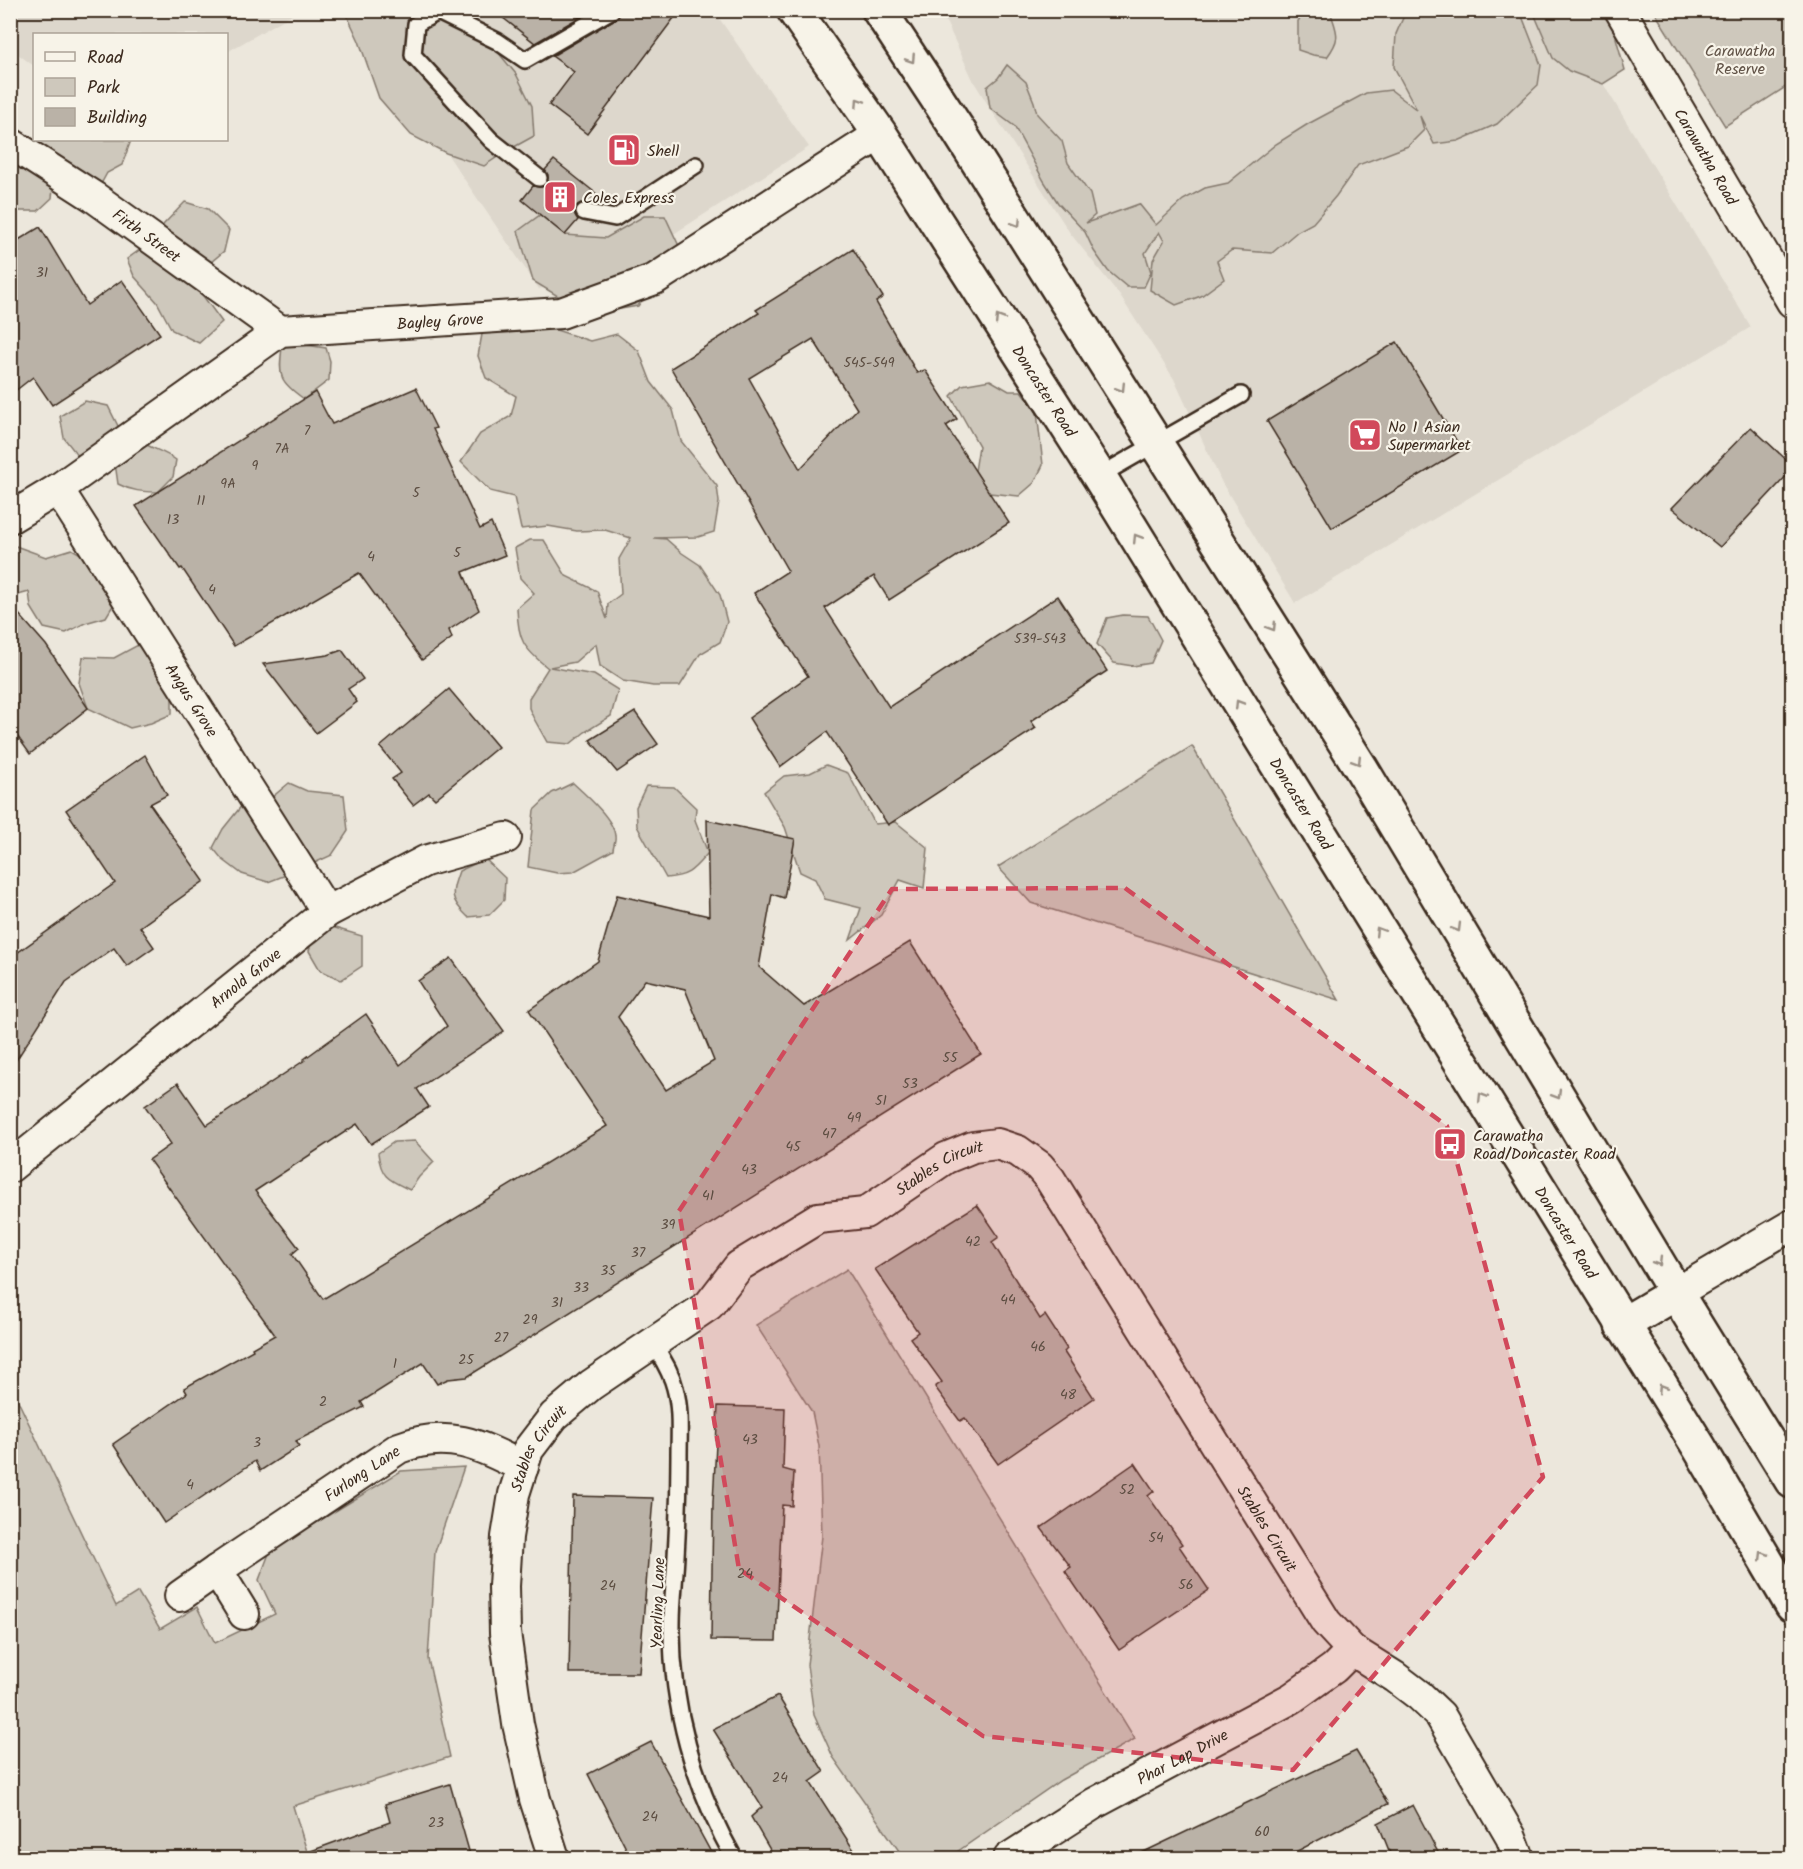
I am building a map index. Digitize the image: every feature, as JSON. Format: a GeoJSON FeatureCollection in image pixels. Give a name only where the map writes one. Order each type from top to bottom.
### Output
{"type":"FeatureCollection","features":[{"type":"Feature","properties":{"kind":"main road","name":"Doncaster Road"},"geometry":{"type":"LineString","coordinates":[[794,10],[880,134],[1099,476],[1699,1448],[1792,1605]]}},
{"type":"Feature","properties":{"kind":"main road"},"geometry":{"type":"LineString","coordinates":[[879,10],[958,130],[1361,768],[1676,1293],[1792,1481]]}},
{"type":"Feature","properties":{"kind":"main road"},"geometry":{"type":"LineString","coordinates":[[1622,1325],[1676,1293]]}},
{"type":"Feature","properties":{"kind":"street","name":"Carawatha Road"},"geometry":{"type":"LineString","coordinates":[[1620,10],[1792,302]]}},
{"type":"Feature","properties":{"kind":"street","name":"Bayley Grove"},"geometry":{"type":"LineString","coordinates":[[280,331],[561,313],[655,279],[880,134]]}},
{"type":"Feature","properties":{"kind":"street","name":"Firth Street"},"geometry":{"type":"LineString","coordinates":[[10,143],[94,197],[280,331]]}},
{"type":"Feature","properties":{"kind":"street"},"geometry":{"type":"LineString","coordinates":[[10,518],[58,489],[280,331]]}},
{"type":"Feature","properties":{"kind":"street","name":"Angus Grove"},"geometry":{"type":"LineString","coordinates":[[58,489],[327,912]]}},
{"type":"Feature","properties":{"kind":"street","name":"Arnold Grove"},"geometry":{"type":"LineString","coordinates":[[10,1167],[327,912],[425,861],[506,838]]}},
{"type":"Feature","properties":{"kind":"street","name":"Stables Circuit"},"geometry":{"type":"LineString","coordinates":[[554,1858],[535,1799],[518,1724],[505,1633],[504,1586],[507,1537],[514,1494],[528,1450],[554,1416],[591,1385],[709,1305],[739,1266],[818,1218],[865,1213],[946,1158],[973,1147],[997,1144],[1018,1151],[1039,1166],[1050,1179],[1326,1622],[1352,1650],[1395,1677],[1440,1715],[1511,1837],[1519,1858]]}},
{"type":"Feature","properties":{"kind":"street"},"geometry":{"type":"LineString","coordinates":[[1676,1293],[1792,1226]]}},
{"type":"Feature","properties":{"kind":"street","name":"Furlong Lane"},"geometry":{"type":"LineString","coordinates":[[180,1596],[399,1448],[435,1439],[453,1440],[485,1447],[523,1467]]}},
{"type":"Feature","properties":{"kind":"street"},"geometry":{"type":"LineString","coordinates":[[217,1570],[244,1614]]}},
{"type":"Feature","properties":{"kind":"street","name":"Phar Lap Drive"},"geometry":{"type":"LineString","coordinates":[[1009,1858],[1095,1803],[1292,1698],[1334,1668],[1352,1650]]}},
{"type":"Feature","properties":{"kind":"lane"},"geometry":{"type":"LineString","coordinates":[[539,178],[491,140],[413,55],[416,24],[438,12],[497,40],[525,60],[612,10]]}},
{"type":"Feature","properties":{"kind":"lane"},"geometry":{"type":"LineString","coordinates":[[584,212],[615,218],[696,165]]}},
{"type":"Feature","properties":{"kind":"lane"},"geometry":{"type":"LineString","coordinates":[[1099,476],[1241,395]]}},
{"type":"Feature","properties":{"kind":"lane","name":"Yearling Lane"},"geometry":{"type":"LineString","coordinates":[[653,1343],[675,1387],[679,1410],[679,1507],[672,1623],[673,1671],[683,1727],[698,1784],[717,1828],[734,1858]]}},
{"type":"Feature","properties":{"kind":"highlighted area"},"geometry":{"type":"Polygon","coordinates":[[[1125,888],[1447,1126],[1543,1477],[1293,1770],[983,1736],[739,1569],[679,1211],[892,889],[1125,888]]]}},
{"type":"Feature","properties":{"kind":"shaded area"},"geometry":{"type":"Polygon","coordinates":[[[11,10],[298,10],[228,51],[228,33],[33,33],[33,65],[11,49],[11,10]]]}},
{"type":"Feature","properties":{"kind":"shaded area","name":"Shell"},"geometry":{"type":"Polygon","coordinates":[[[350,11],[714,11],[809,147],[619,269],[539,289],[350,11]]]}},
{"type":"Feature","properties":{"kind":"shaded area"},"geometry":{"type":"Polygon","coordinates":[[[941,11],[1559,11],[1751,327],[1295,603],[1222,483],[1174,379],[1118,293],[1070,233],[990,108],[974,82],[941,11]]]}},
{"type":"Feature","properties":{"kind":"green space"},"geometry":{"type":"Polygon","coordinates":[[[1308,10],[1330,11],[1337,35],[1335,44],[1327,57],[1298,50],[1298,21],[1308,10]]]}},
{"type":"Feature","properties":{"kind":"green space"},"geometry":{"type":"Polygon","coordinates":[[[345,11],[453,11],[483,34],[516,74],[532,106],[534,136],[484,166],[446,153],[411,135],[379,98],[359,41],[345,11]]]}},
{"type":"Feature","properties":{"kind":"green space"},"geometry":{"type":"Polygon","coordinates":[[[1406,11],[1520,11],[1541,65],[1538,85],[1497,124],[1458,141],[1434,144],[1420,116],[1424,130],[1408,146],[1358,165],[1313,223],[1298,231],[1272,253],[1232,250],[1217,261],[1224,279],[1201,296],[1176,305],[1150,290],[1153,260],[1164,241],[1159,232],[1145,253],[1151,272],[1144,287],[1127,287],[1108,271],[1094,251],[1085,232],[1058,203],[1014,126],[990,108],[987,87],[998,78],[1007,65],[1026,82],[1037,114],[1062,141],[1068,163],[1090,194],[1095,215],[1086,223],[1139,204],[1156,225],[1183,200],[1205,188],[1228,183],[1276,144],[1366,93],[1391,90],[1417,110],[1394,67],[1396,34],[1406,11]]]}},
{"type":"Feature","properties":{"kind":"green space"},"geometry":{"type":"Polygon","coordinates":[[[1533,11],[1618,11],[1616,38],[1625,70],[1603,84],[1569,71],[1553,58],[1533,11]]]}},
{"type":"Feature","properties":{"kind":"green space","name":"Carawatha Reserve"},"geometry":{"type":"Polygon","coordinates":[[[1654,11],[1792,11],[1792,83],[1725,126],[1654,11]]]}},
{"type":"Feature","properties":{"kind":"green space"},"geometry":{"type":"Polygon","coordinates":[[[37,141],[131,141],[122,165],[107,173],[94,197],[46,166],[37,141]]]}},
{"type":"Feature","properties":{"kind":"green space"},"geometry":{"type":"Polygon","coordinates":[[[10,144],[54,178],[52,198],[38,211],[17,211],[11,204],[10,144]]]}},
{"type":"Feature","properties":{"kind":"green space"},"geometry":{"type":"Polygon","coordinates":[[[185,202],[208,209],[229,230],[224,251],[198,273],[170,253],[163,225],[185,202]]]}},
{"type":"Feature","properties":{"kind":"green space"},"geometry":{"type":"Polygon","coordinates":[[[540,215],[565,235],[606,238],[644,216],[665,216],[679,246],[638,306],[597,313],[566,301],[533,281],[518,231],[540,215]]]}},
{"type":"Feature","properties":{"kind":"green space"},"geometry":{"type":"Polygon","coordinates":[[[148,244],[198,289],[222,322],[199,343],[172,330],[157,302],[134,276],[127,259],[148,244]]]}},
{"type":"Feature","properties":{"kind":"green space"},"geometry":{"type":"Polygon","coordinates":[[[544,326],[590,341],[617,334],[639,351],[651,382],[673,410],[681,441],[717,486],[719,502],[714,532],[698,537],[654,538],[666,539],[700,565],[720,595],[727,622],[720,642],[700,654],[680,686],[653,686],[623,681],[600,666],[596,644],[575,662],[550,667],[594,675],[618,690],[611,716],[570,744],[547,742],[529,708],[529,698],[548,668],[527,649],[521,636],[517,608],[534,593],[520,578],[515,548],[530,540],[544,540],[566,576],[597,591],[607,619],[608,604],[621,594],[619,559],[631,538],[605,530],[577,531],[548,526],[521,529],[514,497],[490,491],[461,462],[480,434],[511,416],[516,396],[486,378],[478,356],[483,329],[544,326]]]}},
{"type":"Feature","properties":{"kind":"green space"},"geometry":{"type":"Polygon","coordinates":[[[292,343],[326,348],[330,361],[329,380],[304,399],[282,378],[280,366],[282,348],[292,343]]]}},
{"type":"Feature","properties":{"kind":"green space"},"geometry":{"type":"Polygon","coordinates":[[[990,380],[1009,391],[1021,391],[1037,412],[1043,465],[1034,483],[1019,496],[989,493],[975,471],[979,446],[951,396],[962,385],[990,380]]]}},
{"type":"Feature","properties":{"kind":"green space"},"geometry":{"type":"Polygon","coordinates":[[[85,401],[108,406],[122,434],[82,461],[64,438],[60,416],[85,401]]]}},
{"type":"Feature","properties":{"kind":"green space"},"geometry":{"type":"Polygon","coordinates":[[[141,442],[176,460],[173,477],[158,492],[137,491],[118,484],[115,463],[141,442]]]}},
{"type":"Feature","properties":{"kind":"green space"},"geometry":{"type":"Polygon","coordinates":[[[10,544],[46,557],[72,549],[110,571],[117,599],[106,617],[85,623],[66,633],[44,628],[31,607],[29,592],[11,597],[10,544]]]}},
{"type":"Feature","properties":{"kind":"green space"},"geometry":{"type":"Polygon","coordinates":[[[1123,615],[1148,616],[1161,640],[1151,663],[1133,666],[1114,663],[1097,644],[1107,618],[1123,615]]]}},
{"type":"Feature","properties":{"kind":"green space"},"geometry":{"type":"Polygon","coordinates":[[[138,645],[166,658],[172,683],[172,714],[151,723],[130,728],[88,708],[79,683],[83,657],[114,658],[138,645]]]}},
{"type":"Feature","properties":{"kind":"green space"},"geometry":{"type":"Polygon","coordinates":[[[1192,746],[1339,1000],[1031,903],[998,867],[1192,746]]]}},
{"type":"Feature","properties":{"kind":"green space"},"geometry":{"type":"Polygon","coordinates":[[[826,765],[848,773],[875,824],[896,822],[928,848],[924,888],[900,880],[881,915],[850,940],[861,908],[825,899],[815,879],[800,872],[785,827],[764,792],[784,776],[810,773],[826,765]]]}},
{"type":"Feature","properties":{"kind":"green space"},"geometry":{"type":"Polygon","coordinates":[[[289,783],[307,791],[344,795],[348,831],[332,855],[299,870],[268,882],[242,874],[222,859],[213,848],[223,829],[243,804],[271,798],[289,783]]]}},
{"type":"Feature","properties":{"kind":"green space"},"geometry":{"type":"Polygon","coordinates":[[[573,783],[610,822],[615,838],[613,850],[573,872],[557,873],[528,867],[534,810],[552,793],[573,783]]]}},
{"type":"Feature","properties":{"kind":"green space"},"geometry":{"type":"Polygon","coordinates":[[[646,786],[674,787],[696,808],[695,820],[708,853],[686,874],[666,878],[637,826],[636,807],[646,786]]]}},
{"type":"Feature","properties":{"kind":"green space"},"geometry":{"type":"Polygon","coordinates":[[[485,859],[505,878],[504,900],[489,915],[468,917],[455,901],[454,885],[459,871],[485,859]]]}},
{"type":"Feature","properties":{"kind":"green space"},"geometry":{"type":"Polygon","coordinates":[[[315,922],[362,936],[362,966],[341,980],[320,970],[309,951],[315,922]]]}},
{"type":"Feature","properties":{"kind":"green space"},"geometry":{"type":"Polygon","coordinates":[[[415,1141],[434,1162],[410,1190],[387,1177],[381,1168],[378,1153],[394,1142],[415,1141]]]}},
{"type":"Feature","properties":{"kind":"green space"},"geometry":{"type":"Polygon","coordinates":[[[847,1269],[1135,1739],[1061,1780],[948,1858],[904,1858],[833,1757],[814,1715],[807,1665],[822,1536],[819,1446],[812,1412],[756,1325],[847,1269]]]}},
{"type":"Feature","properties":{"kind":"green space"},"geometry":{"type":"Polygon","coordinates":[[[10,1384],[116,1606],[138,1592],[160,1629],[197,1607],[215,1643],[275,1614],[259,1580],[270,1551],[401,1471],[464,1467],[435,1552],[428,1659],[450,1757],[293,1806],[309,1858],[11,1858],[10,1384]]]}},
{"type":"Feature","properties":{"kind":"building"},"geometry":{"type":"Polygon","coordinates":[[[493,10],[592,10],[535,43],[493,10]]]}},
{"type":"Feature","properties":{"kind":"building"},"geometry":{"type":"Polygon","coordinates":[[[622,10],[680,10],[587,134],[549,105],[574,72],[552,56],[617,18],[622,10]]]}},
{"type":"Feature","properties":{"kind":"building","name":"Coles Express"},"geometry":{"type":"Polygon","coordinates":[[[554,160],[598,195],[591,203],[581,203],[576,206],[575,215],[578,220],[565,235],[522,200],[533,186],[542,187],[547,184],[548,175],[545,170],[554,160]]]}},
{"type":"Feature","properties":{"kind":"building"},"geometry":{"type":"Polygon","coordinates":[[[40,227],[87,305],[122,280],[160,334],[52,405],[33,377],[10,395],[10,245],[40,227]]]}},
{"type":"Feature","properties":{"kind":"building"},"geometry":{"type":"Polygon","coordinates":[[[853,249],[883,297],[876,302],[917,373],[925,370],[957,419],[946,426],[1009,523],[889,600],[874,576],[825,608],[889,707],[1058,596],[1107,671],[1031,721],[1036,728],[888,825],[827,732],[780,767],[749,718],[808,676],[754,593],[788,571],[671,368],[759,313],[756,310],[853,249]],[[813,339],[749,378],[800,469],[857,409],[813,339]]]}},
{"type":"Feature","properties":{"kind":"building","name":"No 1 Asian Supermarket"},"geometry":{"type":"Polygon","coordinates":[[[1397,342],[1462,450],[1332,528],[1267,421],[1397,342]]]}},
{"type":"Feature","properties":{"kind":"building"},"geometry":{"type":"Polygon","coordinates":[[[416,388],[480,529],[491,523],[505,555],[463,572],[479,610],[449,630],[452,638],[422,660],[359,573],[234,646],[182,568],[180,569],[136,506],[315,392],[332,424],[416,388]]]}},
{"type":"Feature","properties":{"kind":"building"},"geometry":{"type":"Polygon","coordinates":[[[1751,427],[1792,465],[1792,470],[1720,547],[1672,508],[1751,427]]]}},
{"type":"Feature","properties":{"kind":"building"},"geometry":{"type":"Polygon","coordinates":[[[10,604],[46,645],[88,708],[30,754],[10,726],[10,604]]]}},
{"type":"Feature","properties":{"kind":"building"},"geometry":{"type":"Polygon","coordinates":[[[342,650],[363,679],[348,689],[357,702],[316,733],[263,664],[328,655],[342,650]]]}},
{"type":"Feature","properties":{"kind":"building"},"geometry":{"type":"Polygon","coordinates":[[[449,689],[498,747],[435,799],[429,793],[413,805],[392,779],[401,773],[380,747],[449,689]]]}},
{"type":"Feature","properties":{"kind":"building"},"geometry":{"type":"Polygon","coordinates":[[[635,712],[658,744],[617,772],[590,740],[635,712]]]}},
{"type":"Feature","properties":{"kind":"building"},"geometry":{"type":"Polygon","coordinates":[[[145,755],[167,795],[150,804],[204,881],[140,927],[154,947],[127,966],[114,948],[66,982],[10,1070],[10,958],[115,883],[66,810],[145,755]]]}},
{"type":"Feature","properties":{"kind":"building"},"geometry":{"type":"Polygon","coordinates":[[[707,820],[795,839],[784,898],[772,894],[759,967],[804,1006],[910,942],[981,1054],[467,1377],[448,1379],[437,1384],[423,1363],[361,1402],[364,1407],[296,1441],[299,1446],[260,1471],[255,1461],[164,1523],[113,1444],[187,1393],[184,1388],[253,1350],[252,1348],[275,1335],[149,1160],[171,1144],[145,1106],[178,1083],[207,1125],[305,1060],[366,1014],[400,1065],[447,1026],[418,981],[451,958],[504,1031],[417,1089],[429,1107],[371,1144],[357,1124],[255,1191],[299,1248],[292,1254],[323,1299],[607,1126],[529,1010],[598,961],[617,895],[709,916],[707,820]],[[645,980],[618,1017],[666,1090],[714,1061],[685,989],[645,980]]]}},
{"type":"Feature","properties":{"kind":"building"},"geometry":{"type":"Polygon","coordinates":[[[977,1205],[999,1237],[992,1242],[1040,1319],[1045,1315],[1067,1349],[1064,1352],[1094,1398],[998,1464],[965,1418],[960,1421],[935,1387],[942,1382],[910,1338],[918,1332],[875,1269],[977,1205]]]}},
{"type":"Feature","properties":{"kind":"building"},"geometry":{"type":"Polygon","coordinates":[[[718,1406],[785,1408],[783,1469],[794,1472],[792,1506],[782,1505],[776,1641],[711,1640],[713,1502],[718,1406]]]}},
{"type":"Feature","properties":{"kind":"building"},"geometry":{"type":"Polygon","coordinates":[[[1135,1463],[1154,1491],[1148,1496],[1182,1544],[1179,1546],[1209,1590],[1119,1650],[1065,1571],[1071,1567],[1041,1528],[1135,1463]]]}},
{"type":"Feature","properties":{"kind":"building"},"geometry":{"type":"Polygon","coordinates":[[[573,1496],[653,1498],[639,1673],[569,1673],[573,1496]]]}},
{"type":"Feature","properties":{"kind":"building"},"geometry":{"type":"Polygon","coordinates":[[[778,1696],[824,1772],[810,1782],[859,1858],[790,1858],[786,1852],[773,1855],[751,1817],[762,1807],[713,1729],[778,1696]]]}},
{"type":"Feature","properties":{"kind":"building"},"geometry":{"type":"Polygon","coordinates":[[[651,1742],[714,1858],[631,1858],[588,1774],[651,1742]]]}},
{"type":"Feature","properties":{"kind":"building"},"geometry":{"type":"Polygon","coordinates":[[[1356,1751],[1388,1804],[1284,1858],[1131,1858],[1356,1751]]]}},
{"type":"Feature","properties":{"kind":"building"},"geometry":{"type":"Polygon","coordinates":[[[450,1784],[471,1858],[301,1858],[300,1855],[390,1822],[385,1804],[450,1784]]]}},
{"type":"Feature","properties":{"kind":"building"},"geometry":{"type":"Polygon","coordinates":[[[1413,1805],[1441,1858],[1392,1858],[1378,1823],[1413,1805]]]}},
{"type":"Feature","properties":{"kind":"place","name":"Shell"},"geometry":{"type":"Point","coordinates":[624,150]}},
{"type":"Feature","properties":{"kind":"place","name":"Coles Express"},"geometry":{"type":"Point","coordinates":[560,197]}},
{"type":"Feature","properties":{"kind":"place","name":"No 1 Asian Supermarket"},"geometry":{"type":"Point","coordinates":[1365,435]}},
{"type":"Feature","properties":{"kind":"place","name":"Carawatha Road/Doncaster Road"},"geometry":{"type":"Point","coordinates":[1450,1144]}}]}
